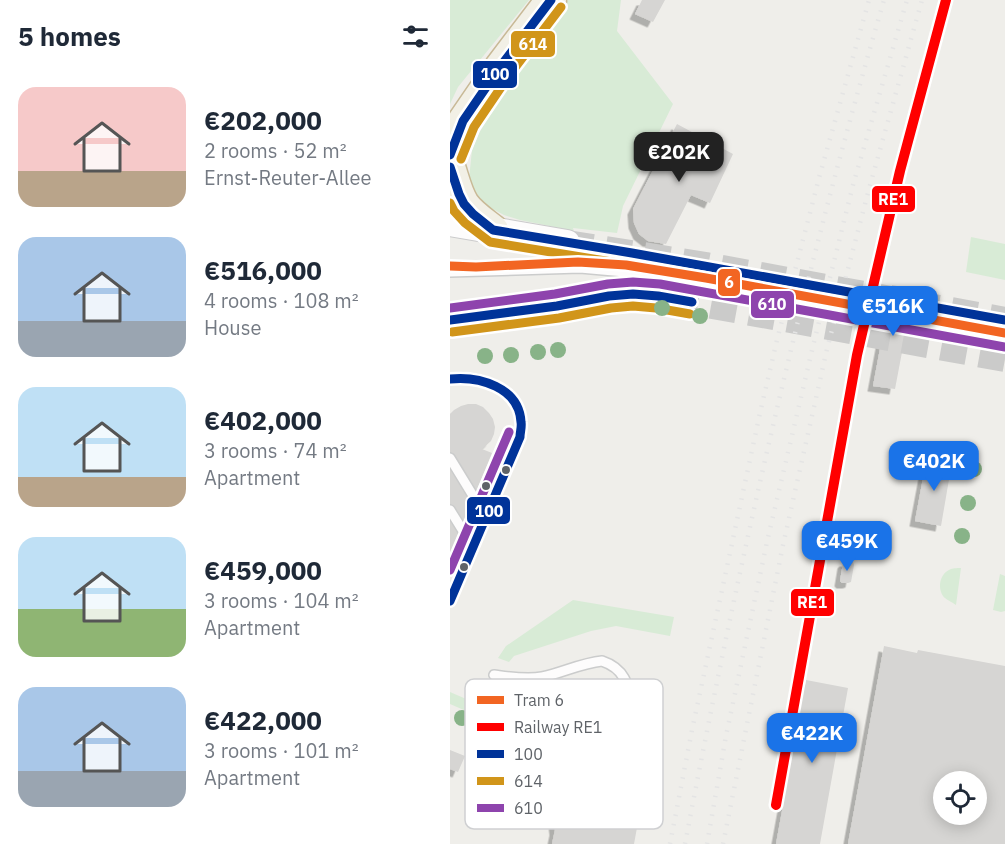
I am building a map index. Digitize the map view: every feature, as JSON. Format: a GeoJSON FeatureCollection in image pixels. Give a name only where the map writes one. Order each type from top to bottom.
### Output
{"type":"FeatureCollection","features":[{"type":"Feature","properties":{"kind":"highway"},"geometry":{"type":"LineString","coordinates":[[450,155],[463,121],[500,67],[551,0]]}},
{"type":"Feature","properties":{"kind":"highway"},"geometry":{"type":"LineString","coordinates":[[450,167],[464,204],[492,230]]}},
{"type":"Feature","properties":{"kind":"main road"},"geometry":{"type":"LineString","coordinates":[[450,223],[567,243]]}},
{"type":"Feature","properties":{"kind":"main road"},"geometry":{"type":"LineString","coordinates":[[450,320],[557,306]]}},
{"type":"Feature","properties":{"kind":"lane"},"geometry":{"type":"LineString","coordinates":[[450,272],[580,268],[636,273],[1005,340]]}},
{"type":"Feature","properties":{"kind":"lane"},"geometry":{"type":"LineString","coordinates":[[450,379],[457,377],[490,383],[510,397],[518,408],[522,425],[520,437],[450,601]]}},
{"type":"Feature","properties":{"kind":"lane"},"geometry":{"type":"LineString","coordinates":[[450,458],[486,517]]}},
{"type":"Feature","properties":{"kind":"lane"},"geometry":{"type":"LineString","coordinates":[[450,510],[473,547]]}},
{"type":"Feature","properties":{"kind":"lane"},"geometry":{"type":"LineString","coordinates":[[450,559],[461,576]]}},
{"type":"Feature","properties":{"kind":"lane"},"geometry":{"type":"LineString","coordinates":[[502,679],[494,675],[542,677],[591,662],[602,661],[611,664],[623,679]]}},
{"type":"Feature","properties":{"kind":"green space"},"geometry":{"type":"Polygon","coordinates":[[[450,0],[529,0],[458,87],[450,104],[450,0]]]}},
{"type":"Feature","properties":{"kind":"green space"},"geometry":{"type":"Polygon","coordinates":[[[568,0],[621,0],[617,31],[673,104],[623,206],[617,233],[573,228],[574,231],[504,215],[487,206],[472,188],[469,179],[472,150],[479,133],[508,86],[568,0]]]}},
{"type":"Feature","properties":{"kind":"green space"},"geometry":{"type":"Polygon","coordinates":[[[971,237],[1005,244],[1005,280],[966,272],[971,237]]]}},
{"type":"Feature","properties":{"kind":"green space"},"geometry":{"type":"Polygon","coordinates":[[[961,568],[956,605],[943,596],[940,585],[947,571],[961,568]]]}},
{"type":"Feature","properties":{"kind":"green space"},"geometry":{"type":"Polygon","coordinates":[[[1000,574],[1005,576],[1005,611],[1001,612],[993,610],[1000,574]]]}},
{"type":"Feature","properties":{"kind":"green space"},"geometry":{"type":"Polygon","coordinates":[[[573,600],[674,617],[670,636],[616,626],[591,631],[514,656],[509,662],[498,658],[506,646],[573,600]]]}},
{"type":"Feature","properties":{"kind":"green space"},"geometry":{"type":"Polygon","coordinates":[[[450,692],[465,698],[465,710],[450,704],[450,692]]]}},
{"type":"Feature","properties":{"kind":"building"},"geometry":{"type":"Polygon","coordinates":[[[642,0],[665,0],[653,22],[635,14],[642,0]]]}},
{"type":"Feature","properties":{"kind":"building"},"geometry":{"type":"Polygon","coordinates":[[[677,124],[733,154],[710,203],[691,195],[666,244],[648,241],[639,234],[634,223],[633,209],[677,124]]]}},
{"type":"Feature","properties":{"kind":"building"},"geometry":{"type":"Polygon","coordinates":[[[892,285],[914,289],[895,389],[873,386],[892,285]]]}},
{"type":"Feature","properties":{"kind":"building"},"geometry":{"type":"Polygon","coordinates":[[[468,404],[483,407],[493,419],[494,434],[491,441],[482,449],[492,453],[450,556],[450,414],[468,404]]]}},
{"type":"Feature","properties":{"kind":"building"},"geometry":{"type":"Polygon","coordinates":[[[927,457],[952,462],[941,526],[915,521],[927,457]]]}},
{"type":"Feature","properties":{"kind":"building"},"geometry":{"type":"Polygon","coordinates":[[[845,561],[853,562],[854,565],[851,582],[842,583],[840,581],[845,561]]]}},
{"type":"Feature","properties":{"kind":"building"},"geometry":{"type":"Polygon","coordinates":[[[884,646],[1005,666],[1005,844],[848,844],[884,646]]]}},
{"type":"Feature","properties":{"kind":"building"},"geometry":{"type":"Polygon","coordinates":[[[806,680],[848,688],[820,844],[776,844],[806,680]]]}},
{"type":"Feature","properties":{"kind":"building"},"geometry":{"type":"Polygon","coordinates":[[[450,750],[465,756],[458,772],[450,769],[450,750]]]}},
{"type":"Feature","properties":{"kind":"building"},"geometry":{"type":"Polygon","coordinates":[[[637,829],[634,844],[552,844],[555,830],[637,829]]]}},
{"type":"Feature","properties":{"kind":"tunnel"},"geometry":{"type":"LineString","coordinates":[[567,243],[706,265],[1005,320]]}},
{"type":"Feature","properties":{"kind":"tunnel"},"geometry":{"type":"LineString","coordinates":[[557,306],[609,296],[633,294],[658,296],[1005,359]]}},
{"type":"Feature","properties":{"kind":"railway"},"geometry":{"type":"LineString","coordinates":[[670,844],[692,730],[777,340],[869,0]]}},
{"type":"Feature","properties":{"kind":"railway"},"geometry":{"type":"LineString","coordinates":[[685,844],[727,631],[774,420],[826,209],[884,0]]}},
{"type":"Feature","properties":{"kind":"railway"},"geometry":{"type":"LineString","coordinates":[[707,844],[726,736],[767,542],[813,346],[853,185],[907,0]]}},
{"type":"Feature","properties":{"kind":"railway"},"geometry":{"type":"LineString","coordinates":[[723,844],[783,545],[827,349],[922,0]]}},
{"type":"Feature","properties":{"kind":"tram line","name":"6"},"geometry":{"type":"LineString","coordinates":[[450,266],[476,267],[578,262],[626,265],[1005,333]]}},
{"type":"Feature","properties":{"kind":"rail line","name":"RE1"},"geometry":{"type":"LineString","coordinates":[[776,805],[857,355],[900,171],[946,0]]}},
{"type":"Feature","properties":{"kind":"transit line","name":"100"},"geometry":{"type":"LineString","coordinates":[[450,155],[463,121],[500,67],[551,0]]}},
{"type":"Feature","properties":{"kind":"transit line","name":"614"},"geometry":{"type":"LineString","coordinates":[[461,159],[474,127],[510,74],[561,7]]}},
{"type":"Feature","properties":{"kind":"transit line","name":"100"},"geometry":{"type":"LineString","coordinates":[[450,167],[464,204],[493,230],[1005,320]]}},
{"type":"Feature","properties":{"kind":"transit line","name":"614"},"geometry":{"type":"LineString","coordinates":[[450,203],[465,223],[490,242],[1003,332]]}},
{"type":"Feature","properties":{"kind":"transit line","name":"610"},"geometry":{"type":"LineString","coordinates":[[450,308],[633,282],[660,284],[1005,347]]}},
{"type":"Feature","properties":{"kind":"transit line","name":"100"},"geometry":{"type":"LineString","coordinates":[[450,320],[633,294],[692,302]]}},
{"type":"Feature","properties":{"kind":"transit line","name":"614"},"geometry":{"type":"LineString","coordinates":[[452,332],[633,306],[690,314]]}},
{"type":"Feature","properties":{"kind":"transit line","name":"100"},"geometry":{"type":"LineString","coordinates":[[450,379],[473,380],[496,386],[513,400],[519,410],[521,426],[520,437],[450,601]]}},
{"type":"Feature","properties":{"kind":"transit line","name":"610"},"geometry":{"type":"LineString","coordinates":[[450,570],[509,432]]}}]}
